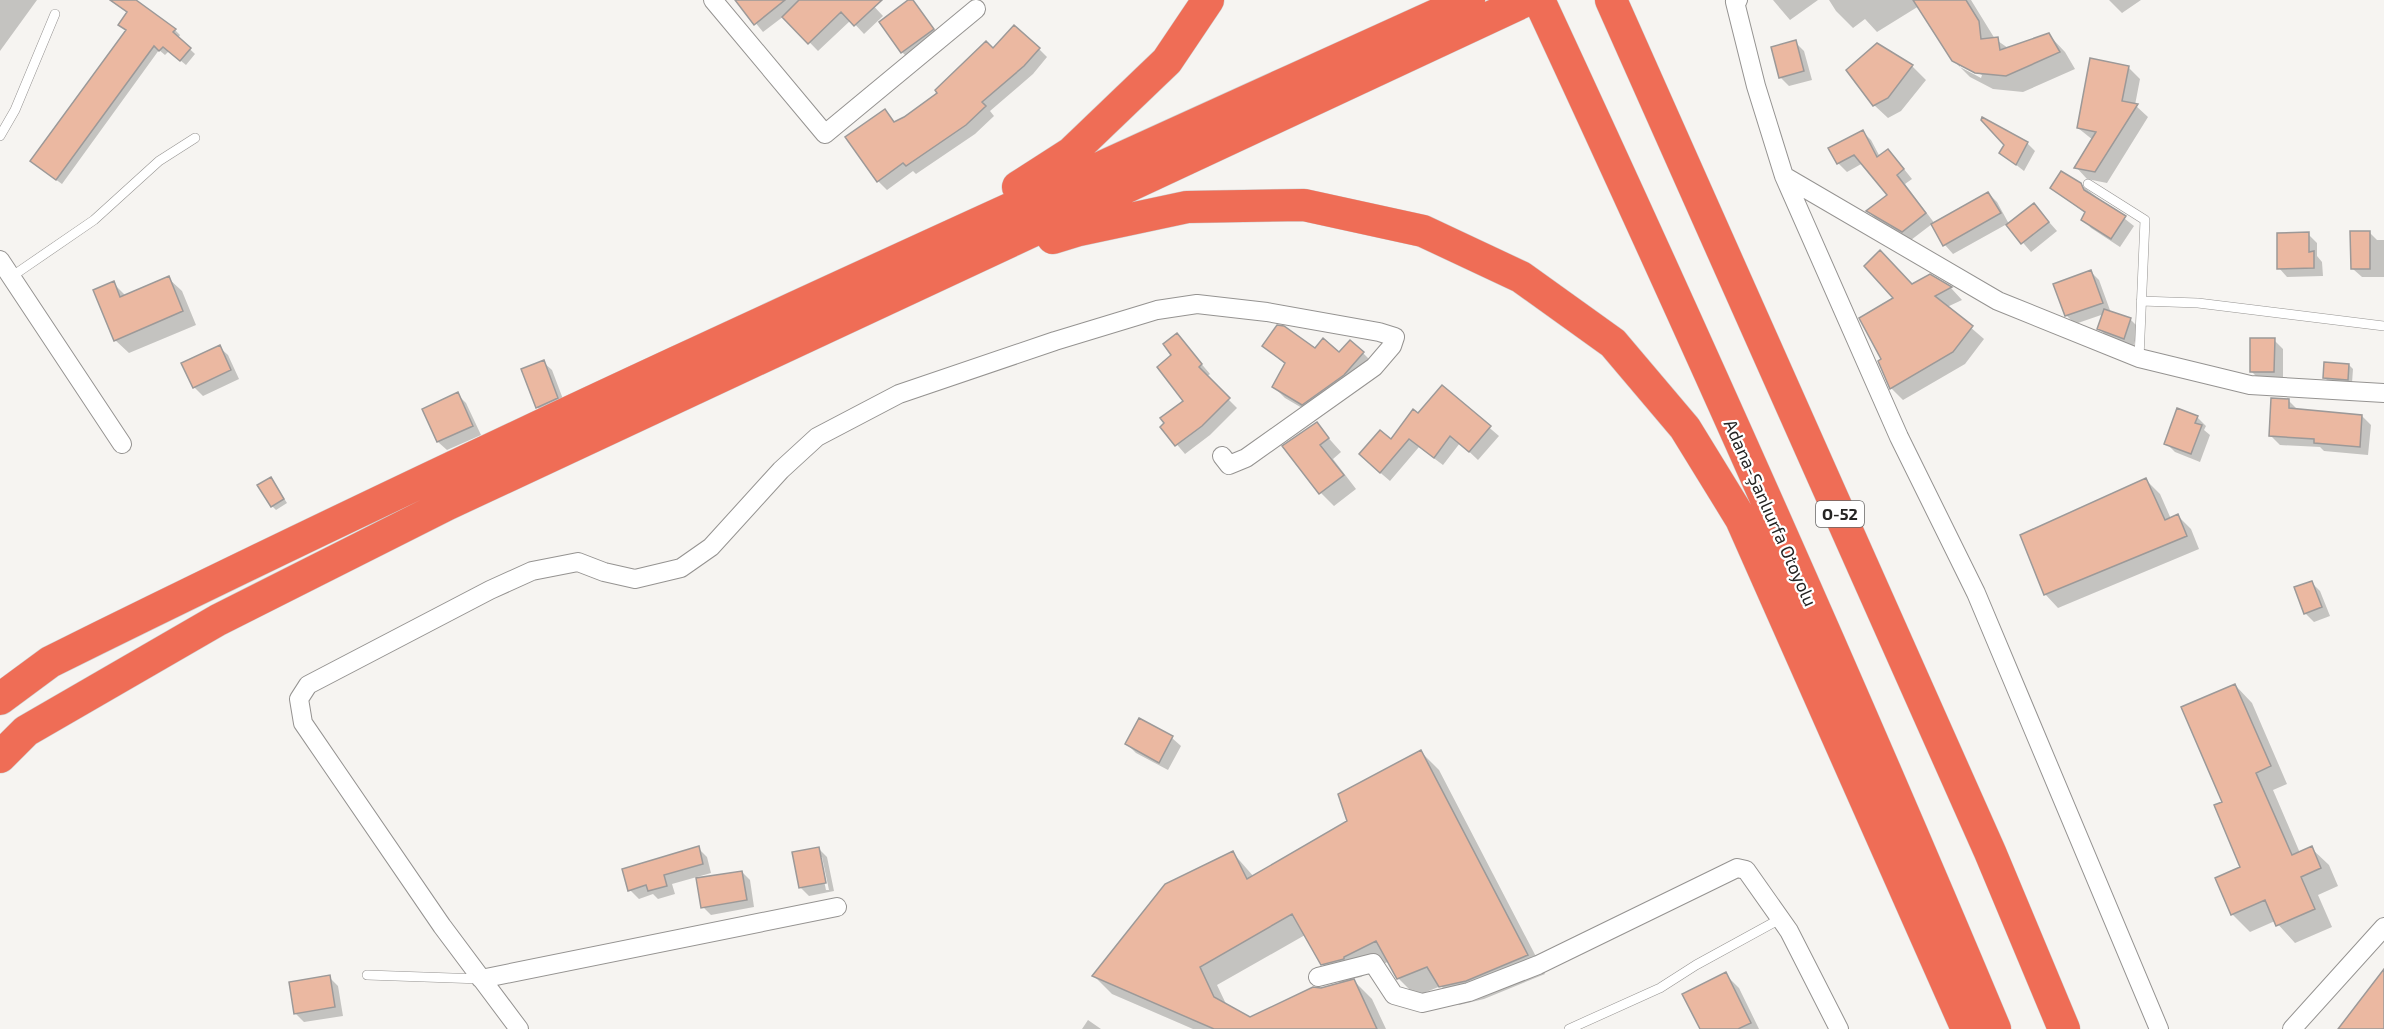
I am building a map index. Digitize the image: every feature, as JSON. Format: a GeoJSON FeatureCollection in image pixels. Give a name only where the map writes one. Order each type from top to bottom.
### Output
{"type":"FeatureCollection","features":[{"type":"Feature","properties":{"kind":"highway"},"geometry":{"type":"LineString","coordinates":[[919,250],[1071,153],[1167,61],[1208,0]]}},
{"type":"Feature","properties":{"kind":"highway"},"geometry":{"type":"LineString","coordinates":[[0,699],[50,662],[200,587],[919,250],[1469,0]]}},
{"type":"Feature","properties":{"kind":"highway","name":"O-52"},"geometry":{"type":"LineString","coordinates":[[1611,0],[1990,852],[2064,1029]]}},
{"type":"Feature","properties":{"kind":"highway"},"geometry":{"type":"LineString","coordinates":[[0,757],[26,731],[218,620],[448,504],[943,273],[1537,6]]}},
{"type":"Feature","properties":{"kind":"highway","name":"Adana-Şanlıurfa Otoyolu"},"geometry":{"type":"LineString","coordinates":[[1537,6],[1691,334],[1931,877],[1995,1029]]}},
{"type":"Feature","properties":{"kind":"highway"},"geometry":{"type":"LineString","coordinates":[[943,273],[1079,230],[1187,207],[1304,205],[1423,231],[1521,277],[1613,343],[1685,428],[1741,519],[1967,1029]]}},
{"type":"Feature","properties":{"kind":"street"},"geometry":{"type":"LineString","coordinates":[[713,0],[825,134],[976,9]]}},
{"type":"Feature","properties":{"kind":"street"},"geometry":{"type":"LineString","coordinates":[[1738,0],[1735,2],[1756,86],[1784,176],[1899,437],[1976,593],[2159,1029]]}},
{"type":"Feature","properties":{"kind":"street"},"geometry":{"type":"LineString","coordinates":[[1784,176],[1998,301],[2139,358],[2250,385],[2384,393]]}},
{"type":"Feature","properties":{"kind":"street"},"geometry":{"type":"LineString","coordinates":[[0,260],[122,444]]}},
{"type":"Feature","properties":{"kind":"street"},"geometry":{"type":"LineString","coordinates":[[519,1029],[441,926],[303,723],[300,699],[308,685],[490,590],[532,571],[578,562],[604,572],[635,579],[681,568],[711,547],[782,470],[817,437],[899,394],[1055,341],[1158,310],[1197,304],[1267,312],[1379,332],[1395,338],[1392,346],[1374,367],[1246,458],[1229,465],[1222,456]]}},
{"type":"Feature","properties":{"kind":"street"},"geometry":{"type":"LineString","coordinates":[[1318,977],[1372,963],[1394,995],[1422,1003],[1469,992],[1538,965],[1737,868],[1746,870],[1789,931],[1839,1029]]}},
{"type":"Feature","properties":{"kind":"street"},"geometry":{"type":"LineString","coordinates":[[481,979],[837,907]]}},
{"type":"Feature","properties":{"kind":"street"},"geometry":{"type":"LineString","coordinates":[[2292,1029],[2384,927]]}},
{"type":"Feature","properties":{"kind":"lane"},"geometry":{"type":"LineString","coordinates":[[0,136],[15,110],[55,14]]}},
{"type":"Feature","properties":{"kind":"lane"},"geometry":{"type":"LineString","coordinates":[[11,277],[94,220],[159,161],[195,138]]}},
{"type":"Feature","properties":{"kind":"lane"},"geometry":{"type":"LineString","coordinates":[[2088,184],[2145,220],[2139,358]]}},
{"type":"Feature","properties":{"kind":"lane"},"geometry":{"type":"LineString","coordinates":[[2141,301],[2198,303],[2384,326]]}},
{"type":"Feature","properties":{"kind":"lane"},"geometry":{"type":"LineString","coordinates":[[1569,1029],[1659,988],[1780,919]]}},
{"type":"Feature","properties":{"kind":"lane"},"geometry":{"type":"LineString","coordinates":[[368,975],[481,979]]}},
{"type":"Feature","properties":{"kind":"building"},"geometry":{"type":"Polygon","coordinates":[[[110,0],[136,0],[176,29],[173,32],[191,48],[180,61],[163,47],[159,51],[154,46],[56,180],[30,161],[126,30],[118,25],[127,12],[110,0]]]}},
{"type":"Feature","properties":{"kind":"building"},"geometry":{"type":"Polygon","coordinates":[[[735,0],[785,0],[754,25],[735,0]]]}},
{"type":"Feature","properties":{"kind":"building"},"geometry":{"type":"Polygon","coordinates":[[[799,0],[882,0],[854,26],[841,12],[808,44],[782,17],[799,0]]]}},
{"type":"Feature","properties":{"kind":"building"},"geometry":{"type":"Polygon","coordinates":[[[908,0],[913,0],[934,29],[901,53],[879,22],[908,0]]]}},
{"type":"Feature","properties":{"kind":"building"},"geometry":{"type":"Polygon","coordinates":[[[1913,0],[1966,0],[1979,21],[1981,39],[1998,37],[2000,50],[2049,33],[2060,52],[2006,76],[1975,73],[1952,61],[1913,0]]]}},
{"type":"Feature","properties":{"kind":"building"},"geometry":{"type":"Polygon","coordinates":[[[1014,25],[1040,48],[1024,66],[982,102],[986,106],[966,125],[906,166],[903,163],[877,182],[845,137],[885,109],[894,122],[904,117],[937,93],[935,90],[986,41],[993,48],[1014,25]]]}},
{"type":"Feature","properties":{"kind":"building"},"geometry":{"type":"Polygon","coordinates":[[[1796,40],[1804,71],[1779,78],[1771,47],[1796,40]]]}},
{"type":"Feature","properties":{"kind":"building"},"geometry":{"type":"Polygon","coordinates":[[[1877,43],[1913,65],[1888,98],[1873,106],[1846,70],[1877,43]]]}},
{"type":"Feature","properties":{"kind":"building"},"geometry":{"type":"Polygon","coordinates":[[[2090,58],[2129,66],[2122,101],[2138,104],[2095,172],[2074,168],[2096,132],[2077,128],[2090,58]]]}},
{"type":"Feature","properties":{"kind":"building"},"geometry":{"type":"Polygon","coordinates":[[[1982,117],[2028,142],[2016,165],[1999,153],[2004,145],[1981,120],[1982,117]]]}},
{"type":"Feature","properties":{"kind":"building"},"geometry":{"type":"Polygon","coordinates":[[[1863,130],[1877,157],[1888,149],[1904,169],[1897,175],[1926,213],[1902,232],[1866,211],[1887,195],[1854,155],[1837,164],[1828,148],[1863,130]]]}},
{"type":"Feature","properties":{"kind":"building"},"geometry":{"type":"Polygon","coordinates":[[[2061,171],[2081,183],[2084,190],[2126,216],[2111,239],[2081,220],[2085,212],[2050,188],[2061,171]]]}},
{"type":"Feature","properties":{"kind":"building"},"geometry":{"type":"Polygon","coordinates":[[[1988,192],[2001,213],[1943,246],[1931,224],[1988,192]]]}},
{"type":"Feature","properties":{"kind":"building"},"geometry":{"type":"Polygon","coordinates":[[[2034,203],[2049,222],[2021,244],[2006,225],[2034,203]]]}},
{"type":"Feature","properties":{"kind":"building"},"geometry":{"type":"Polygon","coordinates":[[[2350,231],[2370,231],[2370,269],[2351,269],[2350,231]]]}},
{"type":"Feature","properties":{"kind":"building"},"geometry":{"type":"Polygon","coordinates":[[[2309,232],[2309,252],[2314,251],[2314,268],[2277,269],[2277,233],[2309,232]]]}},
{"type":"Feature","properties":{"kind":"building"},"geometry":{"type":"Polygon","coordinates":[[[1880,250],[1912,284],[1930,274],[1952,287],[1935,296],[1973,326],[1953,352],[1890,389],[1878,361],[1881,359],[1859,318],[1893,298],[1864,266],[1880,250]]]}},
{"type":"Feature","properties":{"kind":"building"},"geometry":{"type":"Polygon","coordinates":[[[2091,270],[2103,303],[2065,316],[2053,284],[2091,270]]]}},
{"type":"Feature","properties":{"kind":"building"},"geometry":{"type":"Polygon","coordinates":[[[169,276],[183,311],[114,341],[93,290],[114,281],[120,297],[169,276]]]}},
{"type":"Feature","properties":{"kind":"building"},"geometry":{"type":"Polygon","coordinates":[[[2104,309],[2131,318],[2124,339],[2097,329],[2104,309]]]}},
{"type":"Feature","properties":{"kind":"building"},"geometry":{"type":"Polygon","coordinates":[[[1277,325],[1284,326],[1315,348],[1323,338],[1339,352],[1350,340],[1364,352],[1344,375],[1302,405],[1272,387],[1285,363],[1262,346],[1277,325]]]}},
{"type":"Feature","properties":{"kind":"building"},"geometry":{"type":"Polygon","coordinates":[[[1177,333],[1202,364],[1199,367],[1230,398],[1202,426],[1175,446],[1160,427],[1164,423],[1160,418],[1183,401],[1157,367],[1171,355],[1163,344],[1177,333]]]}},
{"type":"Feature","properties":{"kind":"building"},"geometry":{"type":"Polygon","coordinates":[[[2250,338],[2275,338],[2274,372],[2250,372],[2250,338]]]}},
{"type":"Feature","properties":{"kind":"building"},"geometry":{"type":"Polygon","coordinates":[[[220,345],[231,370],[193,388],[181,363],[220,345]]]}},
{"type":"Feature","properties":{"kind":"building"},"geometry":{"type":"Polygon","coordinates":[[[544,360],[558,398],[536,408],[521,369],[544,360]]]}},
{"type":"Feature","properties":{"kind":"building"},"geometry":{"type":"Polygon","coordinates":[[[2324,362],[2349,364],[2348,380],[2323,378],[2324,362]]]}},
{"type":"Feature","properties":{"kind":"building"},"geometry":{"type":"Polygon","coordinates":[[[1442,385],[1491,426],[1469,452],[1450,436],[1434,458],[1409,439],[1380,473],[1359,454],[1380,430],[1391,439],[1413,409],[1418,413],[1442,385]]]}},
{"type":"Feature","properties":{"kind":"building"},"geometry":{"type":"Polygon","coordinates":[[[458,392],[473,426],[437,442],[422,409],[458,392]]]}},
{"type":"Feature","properties":{"kind":"building"},"geometry":{"type":"Polygon","coordinates":[[[2271,398],[2289,399],[2289,408],[2362,415],[2360,447],[2314,443],[2314,439],[2269,436],[2271,398]]]}},
{"type":"Feature","properties":{"kind":"building"},"geometry":{"type":"Polygon","coordinates":[[[2177,408],[2198,416],[2195,423],[2202,425],[2191,454],[2164,444],[2177,408]]]}},
{"type":"Feature","properties":{"kind":"building"},"geometry":{"type":"Polygon","coordinates":[[[1317,422],[1329,438],[1320,445],[1344,475],[1319,494],[1282,446],[1317,422]]]}},
{"type":"Feature","properties":{"kind":"building"},"geometry":{"type":"Polygon","coordinates":[[[271,477],[284,499],[271,507],[257,485],[271,477]]]}},
{"type":"Feature","properties":{"kind":"building"},"geometry":{"type":"Polygon","coordinates":[[[2146,478],[2165,520],[2178,514],[2187,536],[2044,595],[2020,535],[2146,478]]]}},
{"type":"Feature","properties":{"kind":"building"},"geometry":{"type":"Polygon","coordinates":[[[2312,581],[2322,607],[2304,614],[2294,587],[2312,581]]]}},
{"type":"Feature","properties":{"kind":"building"},"geometry":{"type":"Polygon","coordinates":[[[2235,684],[2271,766],[2256,773],[2292,855],[2312,846],[2321,868],[2301,877],[2315,909],[2276,926],[2265,900],[2231,915],[2215,878],[2240,867],[2214,805],[2222,802],[2181,707],[2235,684]]]}},
{"type":"Feature","properties":{"kind":"building"},"geometry":{"type":"Polygon","coordinates":[[[1139,718],[1173,736],[1159,763],[1125,744],[1139,718]]]}},
{"type":"Feature","properties":{"kind":"building"},"geometry":{"type":"Polygon","coordinates":[[[1421,750],[1528,955],[1466,981],[1439,987],[1427,967],[1397,979],[1376,941],[1344,959],[1321,965],[1292,914],[1200,967],[1214,997],[1250,1017],[1313,987],[1321,988],[1354,979],[1377,1029],[1214,1029],[1092,976],[1165,884],[1233,851],[1247,879],[1347,821],[1338,794],[1421,750]]]}},
{"type":"Feature","properties":{"kind":"building"},"geometry":{"type":"Polygon","coordinates":[[[699,846],[703,864],[664,875],[667,886],[648,891],[646,885],[628,891],[622,869],[699,846]]]}},
{"type":"Feature","properties":{"kind":"building"},"geometry":{"type":"Polygon","coordinates":[[[819,847],[826,883],[799,888],[792,852],[819,847]]]}},
{"type":"Feature","properties":{"kind":"building"},"geometry":{"type":"Polygon","coordinates":[[[742,871],[747,900],[701,908],[696,878],[742,871]]]}},
{"type":"Feature","properties":{"kind":"building"},"geometry":{"type":"Polygon","coordinates":[[[2384,969],[2384,1029],[2338,1029],[2384,969]]]}},
{"type":"Feature","properties":{"kind":"building"},"geometry":{"type":"Polygon","coordinates":[[[1726,972],[1751,1023],[1738,1029],[1700,1029],[1682,994],[1726,972]]]}},
{"type":"Feature","properties":{"kind":"building"},"geometry":{"type":"Polygon","coordinates":[[[330,975],[335,1007],[294,1014],[289,982],[330,975]]]}}]}
